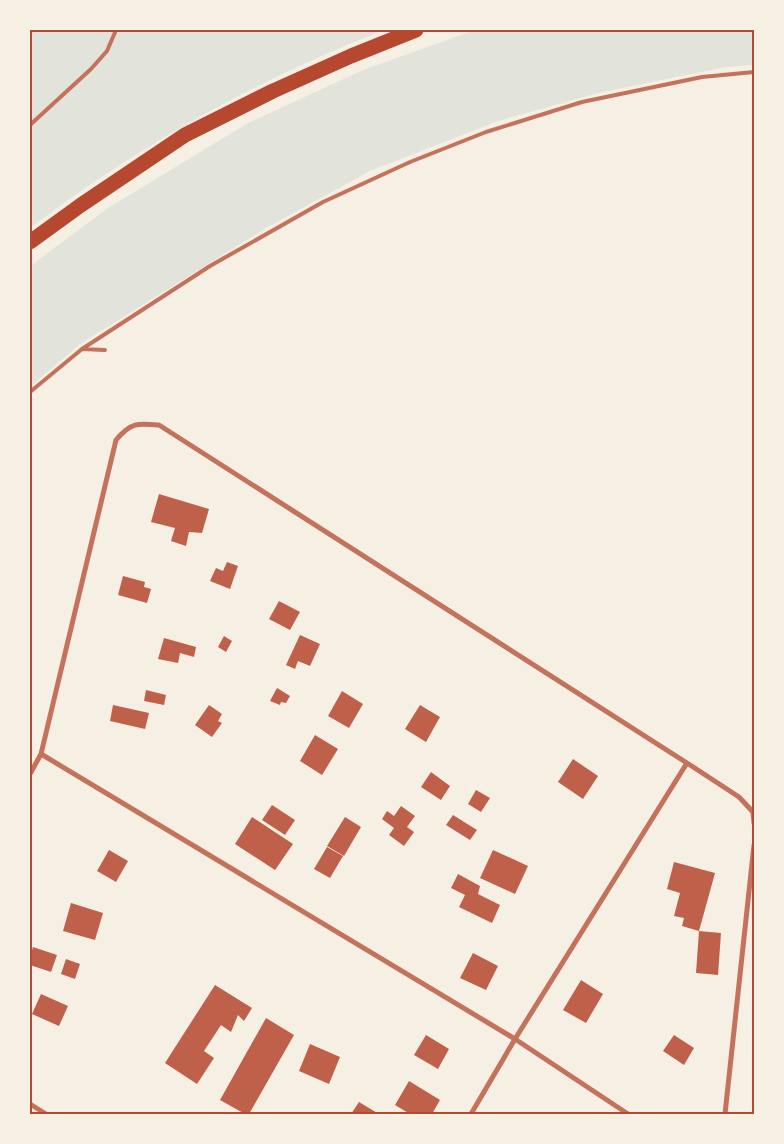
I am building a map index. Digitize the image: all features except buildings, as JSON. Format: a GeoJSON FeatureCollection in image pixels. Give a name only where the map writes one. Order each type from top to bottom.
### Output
{"type":"FeatureCollection","features":[{"type":"Feature","properties":{"kind":"highway"},"geometry":{"type":"LineString","coordinates":[[30,242],[185,135],[272,91],[416,30]]}},
{"type":"Feature","properties":{"kind":"street"},"geometry":{"type":"LineString","coordinates":[[30,774],[41,754],[116,440],[123,431],[138,423],[160,425],[739,797],[753,812],[754,823]]}},
{"type":"Feature","properties":{"kind":"street"},"geometry":{"type":"LineString","coordinates":[[41,754],[515,1039],[628,1114]]}},
{"type":"Feature","properties":{"kind":"street"},"geometry":{"type":"LineString","coordinates":[[471,1114],[515,1039],[686,763]]}},
{"type":"Feature","properties":{"kind":"street"},"geometry":{"type":"LineString","coordinates":[[725,1114],[754,845]]}},
{"type":"Feature","properties":{"kind":"street"},"geometry":{"type":"LineString","coordinates":[[30,1104],[46,1114]]}},
{"type":"Feature","properties":{"kind":"lane"},"geometry":{"type":"LineString","coordinates":[[30,125],[91,69],[107,51],[116,30]]}},
{"type":"Feature","properties":{"kind":"lane"},"geometry":{"type":"LineString","coordinates":[[30,392],[82,349],[210,266],[323,202],[410,162],[486,132],[582,102],[702,77],[754,72]]}},
{"type":"Feature","properties":{"kind":"lane"},"geometry":{"type":"LineString","coordinates":[[82,349],[105,350]]}},
{"type":"Feature","properties":{"kind":"shaded area"},"geometry":{"type":"Polygon","coordinates":[[[30,30],[384,30],[291,70],[200,117],[113,169],[30,228],[30,30]]]}},
{"type":"Feature","properties":{"kind":"shaded area"},"geometry":{"type":"Polygon","coordinates":[[[475,30],[754,30],[754,65],[726,67],[598,93],[498,121],[370,171],[266,228],[80,344],[30,387],[30,266],[108,208],[248,123],[363,70],[475,30]]]}}]}
